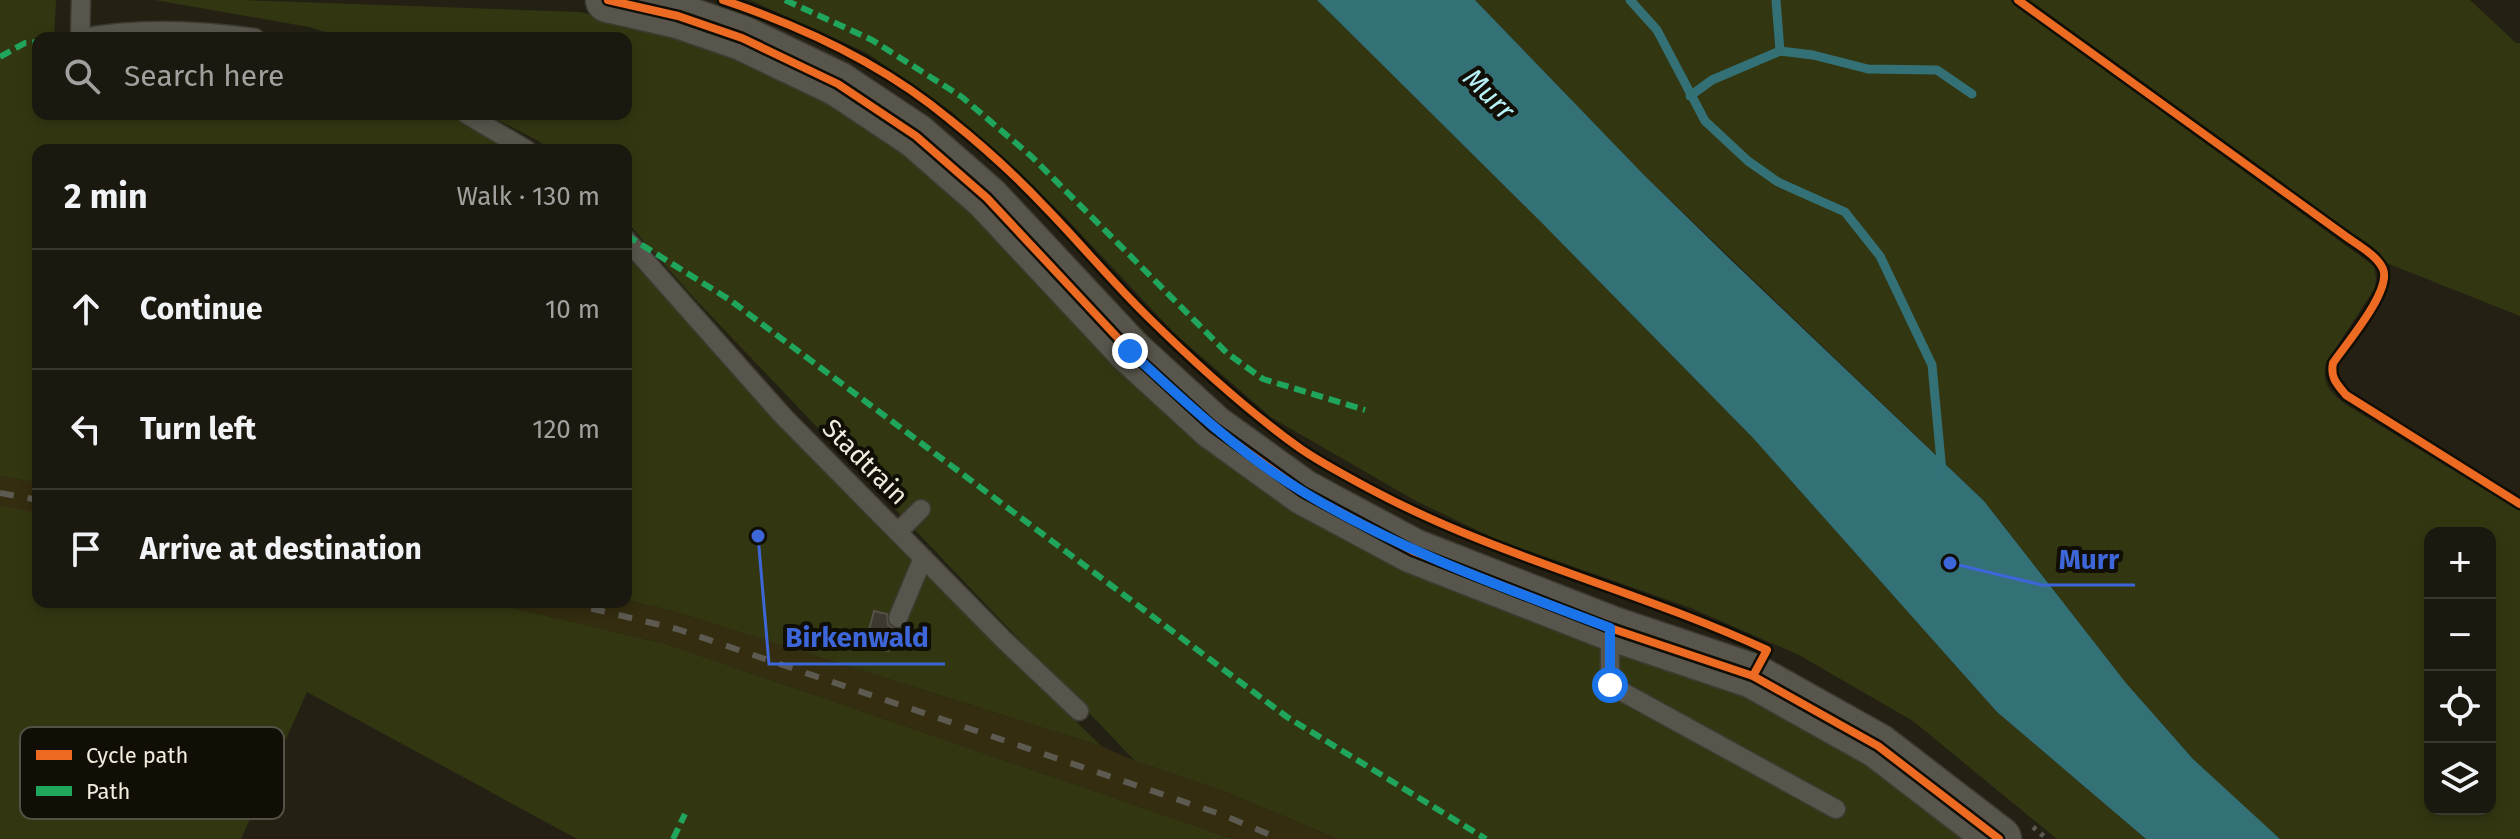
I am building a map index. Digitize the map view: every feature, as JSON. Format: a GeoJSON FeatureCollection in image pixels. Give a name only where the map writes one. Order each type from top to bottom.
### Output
{"type":"FeatureCollection","features":[{"type":"Feature","properties":{"kind":"street"},"geometry":{"type":"LineString","coordinates":[[608,0],[678,16],[742,38],[838,84],[916,136],[987,198],[1130,351],[1213,427],[1303,492],[1413,551],[1610,628],[1753,676],[1878,746],[1999,839]]}},
{"type":"Feature","properties":{"kind":"lane"},"geometry":{"type":"LineString","coordinates":[[81,0],[81,32]]}},
{"type":"Feature","properties":{"kind":"lane"},"geometry":{"type":"LineString","coordinates":[[112,32],[190,32]]}},
{"type":"Feature","properties":{"kind":"lane"},"geometry":{"type":"LineString","coordinates":[[476,120],[517,144]]}},
{"type":"Feature","properties":{"kind":"lane","name":"Stadtrain"},"geometry":{"type":"LineString","coordinates":[[632,246],[783,416],[1079,711]]}},
{"type":"Feature","properties":{"kind":"lane"},"geometry":{"type":"LineString","coordinates":[[898,532],[921,509]]}},
{"type":"Feature","properties":{"kind":"lane"},"geometry":{"type":"LineString","coordinates":[[898,618],[923,558]]}},
{"type":"Feature","properties":{"kind":"lane"},"geometry":{"type":"LineString","coordinates":[[1610,628],[1610,685],[1836,809]]}},
{"type":"Feature","properties":{"kind":"shaded area"},"geometry":{"type":"Polygon","coordinates":[[[0,476],[32,482],[32,514],[0,509],[0,476]]]}},
{"type":"Feature","properties":{"kind":"shaded area"},"geometry":{"type":"Polygon","coordinates":[[[632,601],[673,611],[1101,746],[1135,761],[1224,791],[1338,839],[1233,839],[666,644],[513,608],[632,608],[632,601]]]}},
{"type":"Feature","properties":{"kind":"green space"},"geometry":{"type":"Polygon","coordinates":[[[0,0],[56,0],[54,32],[32,32],[32,120],[458,120],[497,144],[32,144],[32,482],[0,476],[0,0]]]}},
{"type":"Feature","properties":{"kind":"green space"},"geometry":{"type":"Polygon","coordinates":[[[155,0],[242,0],[579,12],[666,29],[736,51],[909,145],[1284,499],[1347,542],[1551,621],[1747,689],[1873,760],[1981,839],[1338,839],[1224,791],[1135,761],[695,299],[632,228],[632,144],[542,144],[498,120],[632,120],[632,32],[325,32],[155,0]]]}},
{"type":"Feature","properties":{"kind":"green space"},"geometry":{"type":"Polygon","coordinates":[[[750,0],[1317,0],[1753,438],[1997,712],[2146,839],[2057,839],[1913,721],[1799,655],[1691,608],[1498,540],[1416,501],[1272,418],[1174,333],[1066,218],[953,113],[867,53],[750,0]]]}},
{"type":"Feature","properties":{"kind":"green space"},"geometry":{"type":"Polygon","coordinates":[[[1475,0],[2010,0],[2374,266],[2375,288],[2326,363],[2328,386],[2345,404],[2520,511],[2520,839],[2281,839],[2193,759],[2126,683],[1984,501],[1644,175],[1475,0]]]}},
{"type":"Feature","properties":{"kind":"green space"},"geometry":{"type":"Polygon","coordinates":[[[2027,0],[2470,0],[2516,43],[2520,43],[2520,316],[2389,264],[2027,0]]]}},
{"type":"Feature","properties":{"kind":"green space"},"geometry":{"type":"Polygon","coordinates":[[[632,262],[826,473],[1101,746],[673,611],[632,601],[632,262]]]}},
{"type":"Feature","properties":{"kind":"green space"},"geometry":{"type":"Polygon","coordinates":[[[0,506],[32,512],[32,608],[513,608],[666,644],[1233,839],[577,839],[307,692],[284,743],[284,727],[20,727],[20,819],[250,819],[241,839],[0,839],[0,506]]]}},
{"type":"Feature","properties":{"kind":"water"},"geometry":{"type":"Polygon","coordinates":[[[1317,0],[1475,0],[1644,175],[1984,501],[2126,683],[2193,759],[2280,839],[2146,839],[1997,712],[1753,438],[1317,0]]]}},
{"type":"Feature","properties":{"kind":"building"},"geometry":{"type":"Polygon","coordinates":[[[874,611],[887,614],[888,625],[895,629],[888,651],[865,645],[874,611]]]}},
{"type":"Feature","properties":{"kind":"waterway"},"geometry":{"type":"LineString","coordinates":[[1630,0],[1657,30],[1705,121],[1748,161],[1778,182],[1845,212],[1880,256],[1932,365],[1942,472]]}},
{"type":"Feature","properties":{"kind":"waterway"},"geometry":{"type":"LineString","coordinates":[[1776,0],[1780,51]]}},
{"type":"Feature","properties":{"kind":"waterway"},"geometry":{"type":"LineString","coordinates":[[1690,96],[1712,80],[1780,51],[1813,55],[1868,69],[1937,70],[1972,94]]}},
{"type":"Feature","properties":{"kind":"railway"},"geometry":{"type":"LineString","coordinates":[[0,493],[32,499]]}},
{"type":"Feature","properties":{"kind":"railway"},"geometry":{"type":"LineString","coordinates":[[589,608],[677,629],[1223,815],[1280,839]]}},
{"type":"Feature","properties":{"kind":"marked path"},"geometry":{"type":"LineString","coordinates":[[785,0],[872,40],[962,97],[1031,156],[1227,353],[1263,379],[1365,410]]}},
{"type":"Feature","properties":{"kind":"marked path"},"geometry":{"type":"LineString","coordinates":[[0,57],[25,43],[32,42]]}},
{"type":"Feature","properties":{"kind":"marked path"},"geometry":{"type":"LineString","coordinates":[[632,239],[730,300],[1287,717],[1486,839]]}},
{"type":"Feature","properties":{"kind":"marked path"},"geometry":{"type":"LineString","coordinates":[[673,839],[685,814]]}},
{"type":"Feature","properties":{"kind":"cycle path"},"geometry":{"type":"LineString","coordinates":[[608,0],[678,16],[742,38],[838,84],[916,136],[987,198],[1130,351],[1213,427],[1303,492],[1413,551],[1610,628],[1753,676],[1878,746],[1999,839]]}},
{"type":"Feature","properties":{"kind":"cycle path"},"geometry":{"type":"LineString","coordinates":[[723,0],[783,22],[842,49],[924,99],[1011,173],[1136,305],[1204,370],[1309,455],[1372,490],[1468,535],[1668,609],[1767,650],[1753,676]]}},
{"type":"Feature","properties":{"kind":"cycle path"},"geometry":{"type":"LineString","coordinates":[[2018,0],[2376,259],[2383,269],[2381,290],[2366,318],[2333,363],[2335,380],[2346,395],[2520,504]]}},
{"type":"Feature","properties":{"kind":"place","name":"Birkenwald"},"geometry":{"type":"Point","coordinates":[758,536]}},
{"type":"Feature","properties":{"kind":"place","name":"Murr"},"geometry":{"type":"Point","coordinates":[1950,563]}},
{"type":"Feature","properties":{"kind":"route"},"geometry":{"type":"LineString","coordinates":[[1130,351],[1213,427],[1303,492],[1413,551],[1610,628],[1610,685]]}}]}
